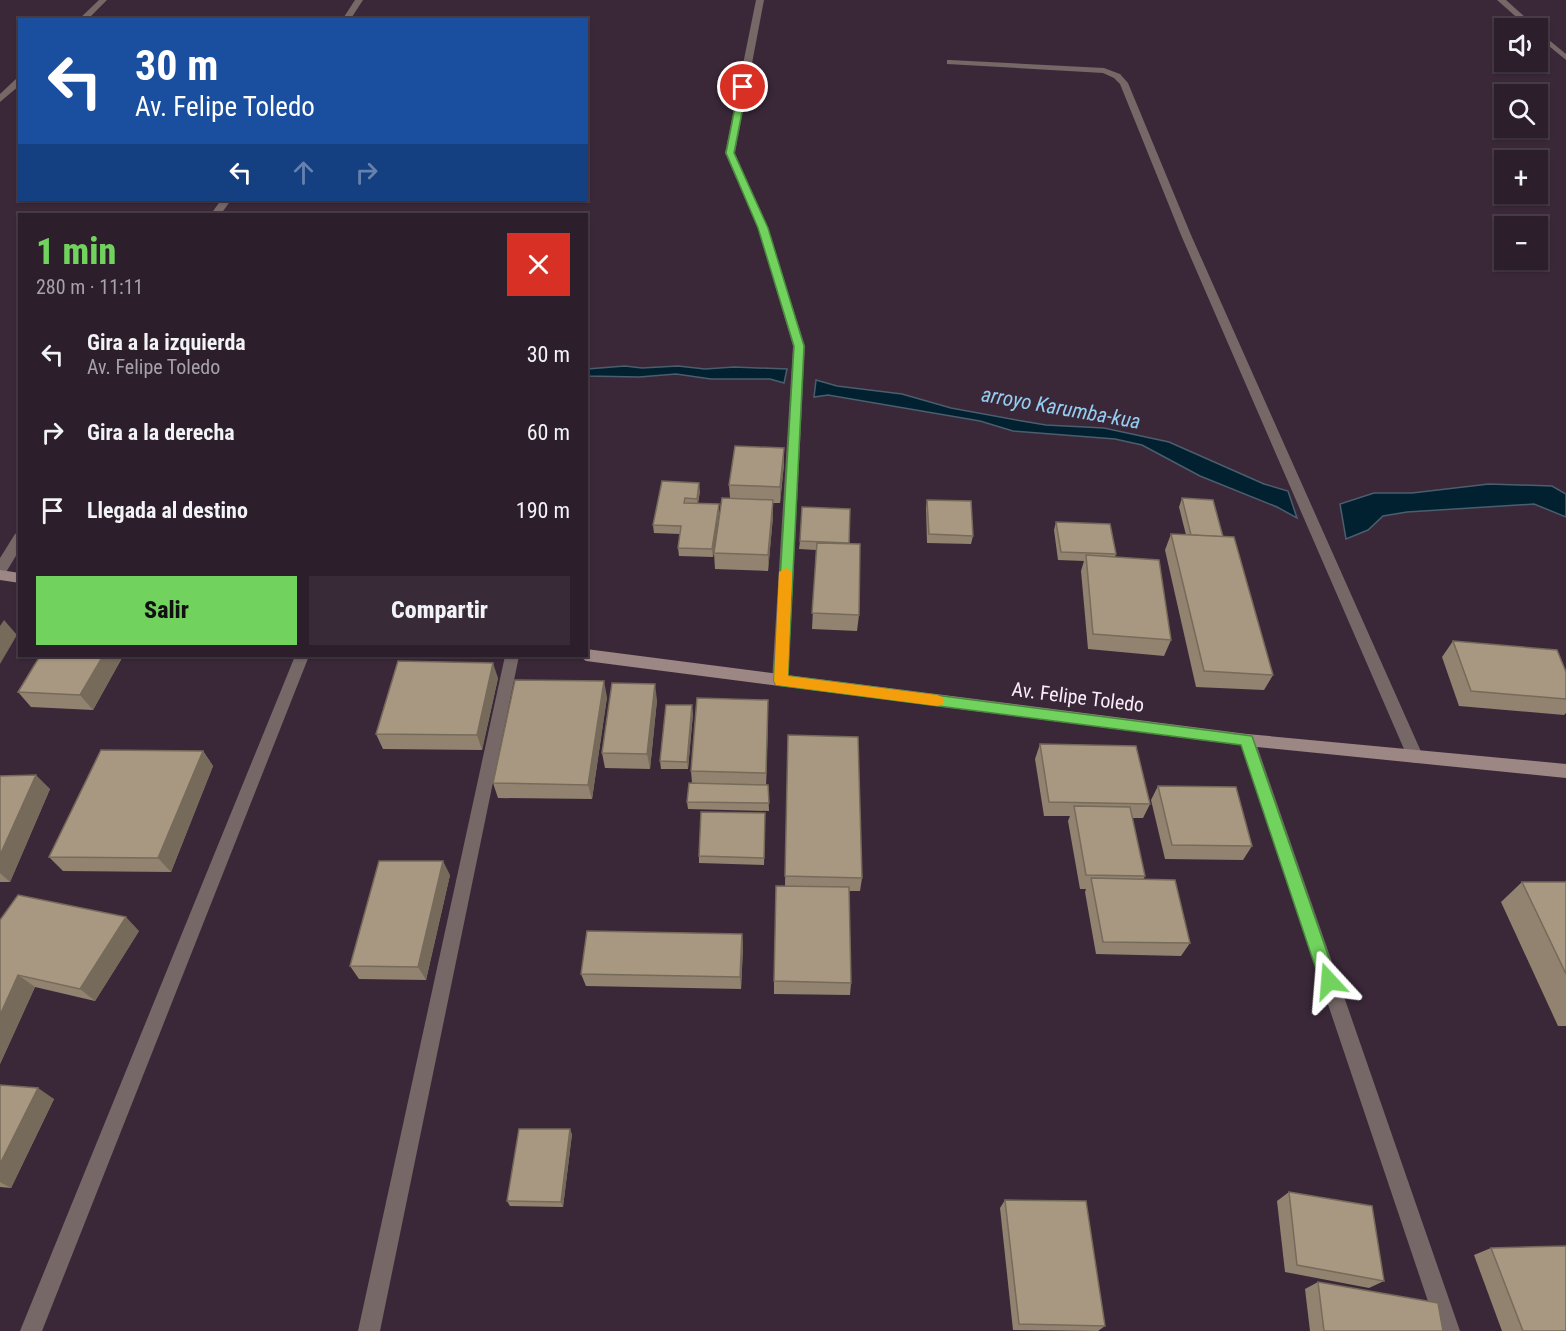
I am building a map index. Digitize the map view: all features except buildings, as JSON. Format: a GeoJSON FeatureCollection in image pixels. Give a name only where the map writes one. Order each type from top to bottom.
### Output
{"type":"FeatureCollection","features":[{"type":"Feature","properties":{"kind":"main road"},"geometry":{"type":"LineString","coordinates":[[0,575],[18,578]]}},
{"type":"Feature","properties":{"kind":"main road","name":"Av. Felipe Toledo"},"geometry":{"type":"LineString","coordinates":[[588,655],[1247,740],[1566,771]]}},
{"type":"Feature","properties":{"kind":"street"},"geometry":{"type":"LineString","coordinates":[[84,18],[103,0]]}},
{"type":"Feature","properties":{"kind":"street"},"geometry":{"type":"LineString","coordinates":[[347,18],[359,0]]}},
{"type":"Feature","properties":{"kind":"street"},"geometry":{"type":"LineString","coordinates":[[760,0],[730,153],[763,228],[799,346],[780,681]]}},
{"type":"Feature","properties":{"kind":"street"},"geometry":{"type":"LineString","coordinates":[[1500,0],[1521,18]]}},
{"type":"Feature","properties":{"kind":"street"},"geometry":{"type":"LineString","coordinates":[[1548,42],[1566,58]]}},
{"type":"Feature","properties":{"kind":"street"},"geometry":{"type":"LineString","coordinates":[[950,62],[1104,71],[1117,76],[1124,83],[1177,214],[1415,756]]}},
{"type":"Feature","properties":{"kind":"street"},"geometry":{"type":"LineString","coordinates":[[0,99],[18,82]]}},
{"type":"Feature","properties":{"kind":"street"},"geometry":{"type":"LineString","coordinates":[[0,570],[18,540]]}},
{"type":"Feature","properties":{"kind":"street"},"geometry":{"type":"LineString","coordinates":[[31,1331],[302,657]]}},
{"type":"Feature","properties":{"kind":"street"},"geometry":{"type":"LineString","coordinates":[[369,1331],[512,657]]}},
{"type":"Feature","properties":{"kind":"street"},"geometry":{"type":"LineString","coordinates":[[1247,740],[1449,1331]]}},
{"type":"Feature","properties":{"kind":"water"},"geometry":{"type":"Polygon","coordinates":[[[678,366],[705,369],[734,367],[787,369],[784,383],[770,379],[711,379],[676,374],[639,377],[588,376],[588,369],[678,366]]]}},
{"type":"Feature","properties":{"kind":"water"},"geometry":{"type":"Polygon","coordinates":[[[816,380],[837,386],[902,394],[951,408],[1022,421],[1046,425],[1104,428],[1169,442],[1264,484],[1288,491],[1297,518],[1277,507],[1200,476],[1142,445],[1115,439],[1013,431],[980,421],[828,395],[814,397],[816,380]]]}},
{"type":"Feature","properties":{"kind":"water"},"geometry":{"type":"Polygon","coordinates":[[[1489,484],[1552,486],[1566,494],[1566,517],[1534,504],[1407,512],[1383,516],[1368,530],[1346,539],[1340,504],[1374,493],[1412,493],[1489,484]]]}},
{"type":"Feature","properties":{"kind":"slow traffic"},"geometry":{"type":"LineString","coordinates":[[786,572],[780,681],[937,701]]}},
{"type":"Feature","properties":{"kind":"route"},"geometry":{"type":"LineString","coordinates":[[743,87],[730,153],[763,228],[799,346],[780,681],[1247,740],[1329,981]]}},
{"type":"Feature","properties":{"kind":"water label","name":"arroyo Karumba-kua"},"geometry":{"type":"Point","coordinates":[1061,408]}}]}
